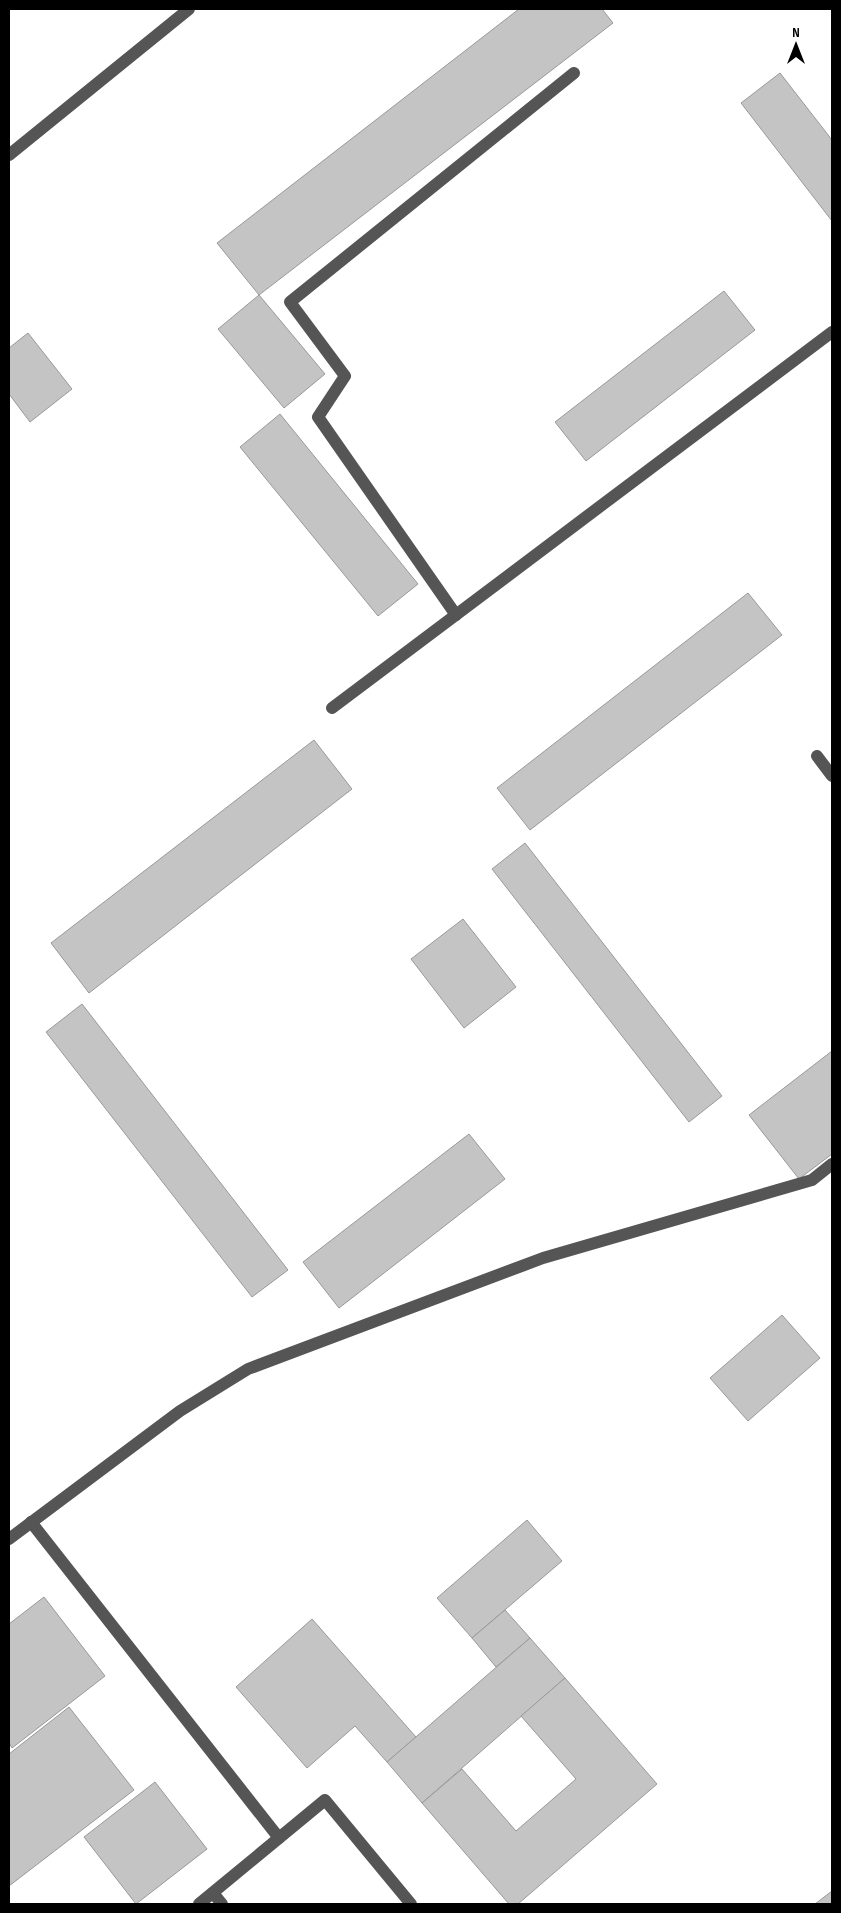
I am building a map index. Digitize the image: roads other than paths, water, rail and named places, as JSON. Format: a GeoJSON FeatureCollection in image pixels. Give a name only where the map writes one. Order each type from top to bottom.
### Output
{"type":"FeatureCollection","features":[{"type":"Feature","properties":{"kind":"street"},"geometry":{"type":"LineString","coordinates":[[9,155],[189,9]]}},
{"type":"Feature","properties":{"kind":"street"},"geometry":{"type":"LineString","coordinates":[[456,615],[318,417],[345,376],[290,302],[574,73]]}},
{"type":"Feature","properties":{"kind":"street"},"geometry":{"type":"LineString","coordinates":[[332,708],[832,332]]}},
{"type":"Feature","properties":{"kind":"street"},"geometry":{"type":"LineString","coordinates":[[817,756],[832,776]]}},
{"type":"Feature","properties":{"kind":"street"},"geometry":{"type":"LineString","coordinates":[[9,1539],[180,1411],[248,1369],[542,1258],[812,1180],[832,1164]]}},
{"type":"Feature","properties":{"kind":"street"},"geometry":{"type":"LineString","coordinates":[[31,1522],[279,1838]]}},
{"type":"Feature","properties":{"kind":"street"},"geometry":{"type":"LineString","coordinates":[[199,1904],[325,1800],[411,1904]]}},
{"type":"Feature","properties":{"kind":"street"},"geometry":{"type":"LineString","coordinates":[[213,1893],[222,1904]]}}]}
